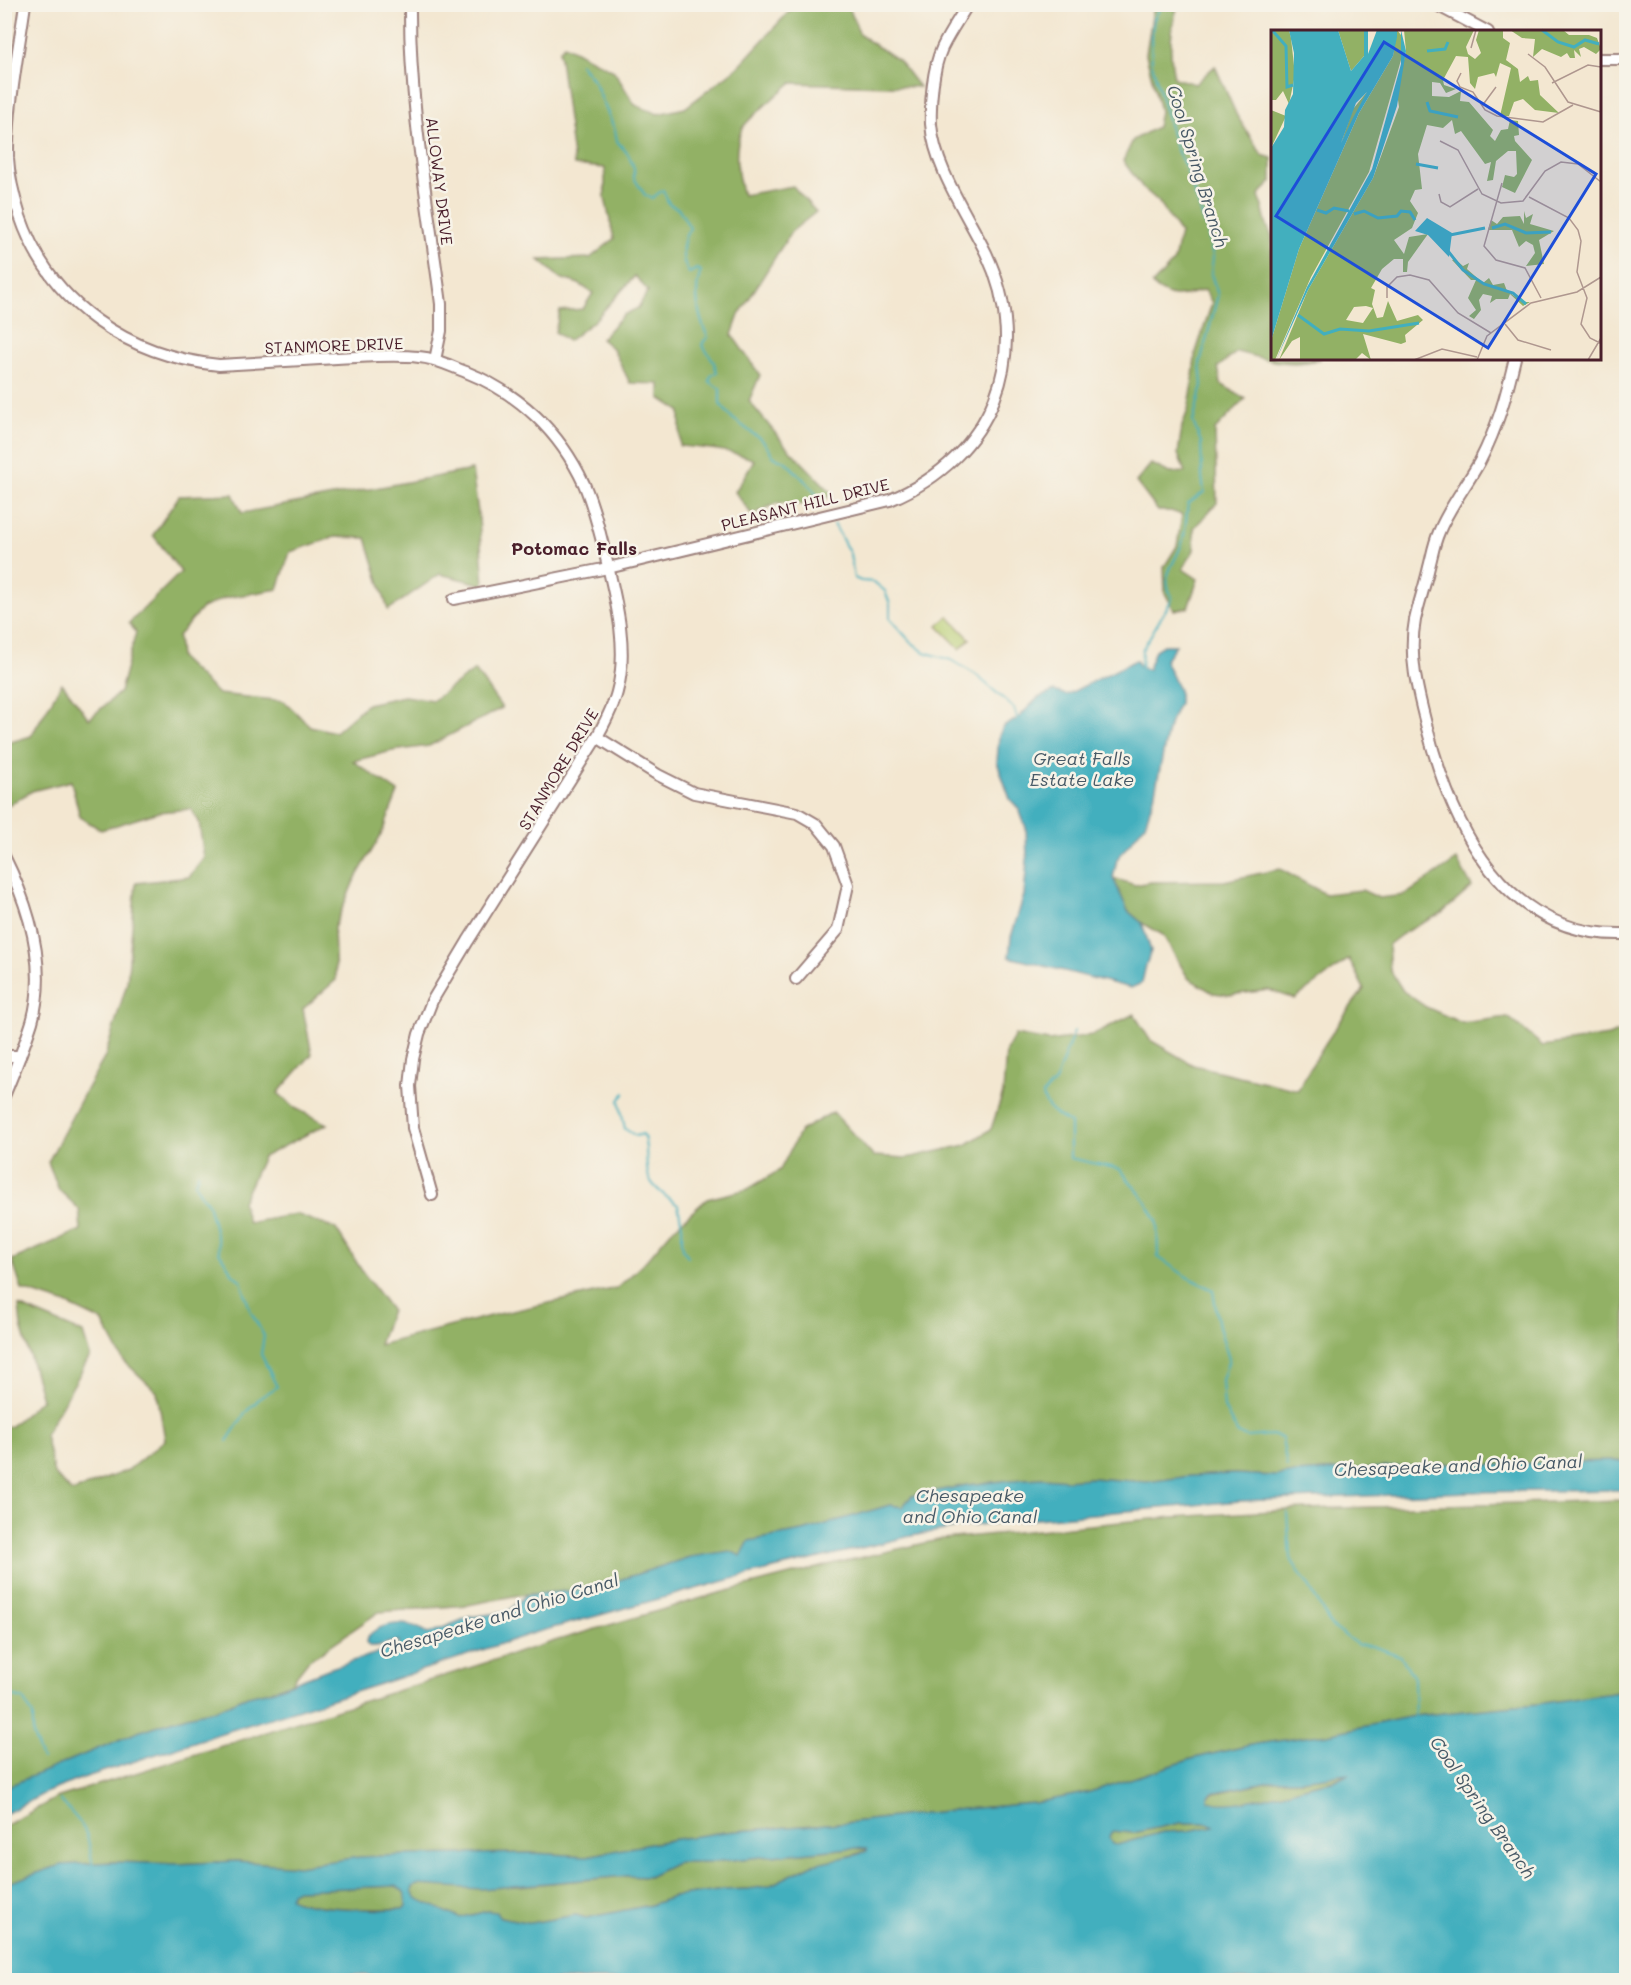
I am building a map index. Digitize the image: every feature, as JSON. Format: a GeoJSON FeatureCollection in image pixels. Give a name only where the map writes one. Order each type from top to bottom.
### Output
{"type":"FeatureCollection","features":[{"type":"Feature","properties":{"kind":"street","name":"STANMORE DRIVE"},"geometry":{"type":"LineString","coordinates":[[25,4],[11,110],[8,157],[12,193],[26,234],[36,254],[63,291],[88,315],[125,339],[173,357],[219,365],[379,356],[435,360],[490,382],[523,404],[550,430],[570,456],[585,486],[597,522],[621,631],[622,666],[618,690],[613,706],[597,737],[432,1001],[419,1034],[410,1086],[413,1128],[432,1195]]}},
{"type":"Feature","properties":{"kind":"street","name":"ALLOWAY DRIVE"},"geometry":{"type":"LineString","coordinates":[[410,4],[410,42],[415,104],[441,304],[441,331],[435,360]]}},
{"type":"Feature","properties":{"kind":"street","name":"PLEASANT HILL DRIVE"},"geometry":{"type":"LineString","coordinates":[[454,599],[608,568],[890,500],[910,492],[958,457],[974,436],[988,411],[999,386],[1006,349],[1005,316],[996,280],[986,254],[948,179],[934,140],[931,123],[932,88],[941,50],[968,4]]}},
{"type":"Feature","properties":{"kind":"street"},"geometry":{"type":"LineString","coordinates":[[1435,4],[1484,30]]}},
{"type":"Feature","properties":{"kind":"street"},"geometry":{"type":"LineString","coordinates":[[1601,58],[1626,59]]}},
{"type":"Feature","properties":{"kind":"street"},"geometry":{"type":"LineString","coordinates":[[4,208],[16,204]]}},
{"type":"Feature","properties":{"kind":"street"},"geometry":{"type":"LineString","coordinates":[[1515,360],[1495,431],[1439,532],[1415,622],[1415,680],[1437,764],[1465,830],[1485,866],[1507,890],[1536,912],[1562,924],[1586,931],[1626,934]]}},
{"type":"Feature","properties":{"kind":"street"},"geometry":{"type":"LineString","coordinates":[[597,737],[658,775],[694,793],[796,813],[816,824],[834,846],[848,885],[838,930],[796,979]]}},
{"type":"Feature","properties":{"kind":"street"},"geometry":{"type":"LineString","coordinates":[[4,856],[20,888],[28,914],[35,948],[37,985],[32,1020],[4,1096]]}},
{"type":"Feature","properties":{"kind":"street"},"geometry":{"type":"LineString","coordinates":[[4,1056],[20,1056]]}},
{"type":"Feature","properties":{"kind":"green space"},"geometry":{"type":"Polygon","coordinates":[[[796,4],[848,5],[860,35],[898,60],[919,87],[791,83],[756,113],[742,129],[737,162],[743,195],[793,186],[816,212],[791,232],[739,315],[732,335],[760,375],[749,401],[785,445],[833,494],[812,505],[777,503],[752,515],[735,492],[754,460],[727,452],[680,446],[680,411],[660,398],[660,384],[630,383],[613,349],[601,339],[623,315],[638,308],[648,291],[635,276],[595,320],[568,341],[555,332],[560,311],[583,309],[593,293],[579,284],[560,278],[539,260],[590,258],[614,239],[605,198],[605,168],[574,165],[559,51],[564,45],[614,71],[635,105],[658,114],[685,108],[738,67],[796,4]]]}},
{"type":"Feature","properties":{"kind":"green space"},"geometry":{"type":"Polygon","coordinates":[[[1154,4],[1178,5],[1171,42],[1174,78],[1195,84],[1215,66],[1237,116],[1262,155],[1271,158],[1271,183],[1259,195],[1271,234],[1271,360],[1317,360],[1289,363],[1268,360],[1237,352],[1218,367],[1221,384],[1245,399],[1215,430],[1217,503],[1194,528],[1194,550],[1183,569],[1198,579],[1188,608],[1174,610],[1165,593],[1164,567],[1177,546],[1182,515],[1171,511],[1158,511],[1136,482],[1151,464],[1170,473],[1185,472],[1178,454],[1182,426],[1192,389],[1195,355],[1212,303],[1205,290],[1183,296],[1172,296],[1152,285],[1174,261],[1180,233],[1158,201],[1143,188],[1123,161],[1133,140],[1157,127],[1160,111],[1146,54],[1154,4]]]}},
{"type":"Feature","properties":{"kind":"green space"},"geometry":{"type":"Polygon","coordinates":[[[472,470],[479,519],[484,585],[440,574],[388,610],[366,538],[335,537],[290,552],[278,589],[225,598],[202,608],[178,636],[180,658],[218,694],[284,701],[310,726],[335,732],[367,704],[404,696],[433,700],[475,670],[502,708],[429,746],[392,751],[353,761],[398,792],[381,835],[354,881],[334,928],[336,980],[303,1009],[312,1054],[278,1093],[295,1108],[327,1124],[263,1157],[242,1202],[248,1223],[296,1214],[336,1229],[362,1271],[391,1310],[379,1345],[490,1316],[617,1288],[643,1264],[674,1228],[707,1199],[748,1189],[780,1170],[800,1131],[833,1112],[873,1156],[907,1158],[966,1145],[991,1129],[1003,1093],[1006,1051],[1015,1035],[1049,1041],[1092,1035],[1134,1014],[1150,1040],[1193,1065],[1298,1090],[1329,1038],[1364,989],[1349,959],[1295,999],[1269,990],[1230,995],[1213,993],[1188,978],[1163,935],[1142,923],[1128,911],[1113,878],[1135,885],[1151,882],[1224,881],[1280,869],[1325,894],[1362,890],[1379,898],[1405,895],[1457,860],[1472,887],[1442,913],[1405,932],[1388,945],[1390,970],[1403,991],[1426,1007],[1462,1023],[1508,1017],[1543,1046],[1608,1036],[1626,1029],[1626,1461],[1497,1465],[1435,1464],[1276,1476],[1234,1474],[1191,1476],[1147,1482],[1091,1478],[1067,1480],[1042,1478],[967,1485],[912,1496],[902,1507],[890,1505],[803,1531],[749,1541],[742,1556],[690,1557],[580,1590],[519,1595],[468,1605],[379,1612],[308,1661],[291,1683],[248,1696],[215,1710],[187,1716],[138,1732],[5,1788],[4,1427],[11,1426],[42,1399],[21,1326],[19,1306],[83,1333],[90,1356],[45,1435],[54,1474],[72,1492],[128,1470],[165,1440],[157,1392],[123,1360],[102,1321],[64,1303],[22,1290],[12,1260],[81,1230],[79,1209],[59,1190],[48,1162],[105,1057],[127,983],[136,883],[189,877],[204,858],[199,822],[191,809],[159,812],[101,830],[80,817],[71,781],[32,791],[5,807],[4,744],[31,736],[62,683],[89,719],[120,692],[136,632],[129,623],[181,572],[153,535],[179,496],[233,494],[242,513],[472,470]]]}},
{"type":"Feature","properties":{"kind":"green space"},"geometry":{"type":"Polygon","coordinates":[[[948,616],[970,639],[960,649],[938,626],[948,616]]]}},
{"type":"Feature","properties":{"kind":"green space"},"geometry":{"type":"Polygon","coordinates":[[[1626,1500],[1626,1691],[1537,1704],[1414,1716],[1328,1734],[1256,1744],[1195,1758],[1090,1792],[1035,1803],[853,1822],[725,1832],[587,1856],[532,1853],[411,1855],[360,1857],[298,1866],[237,1861],[178,1864],[114,1862],[61,1865],[5,1884],[5,1826],[56,1798],[558,1640],[712,1595],[840,1562],[943,1539],[1173,1517],[1304,1509],[1626,1500]]]}},
{"type":"Feature","properties":{"kind":"green space"},"geometry":{"type":"Polygon","coordinates":[[[1348,1774],[1338,1779],[1242,1802],[1228,1804],[1208,1801],[1208,1797],[1212,1794],[1275,1780],[1301,1780],[1348,1774]]]}},
{"type":"Feature","properties":{"kind":"green space"},"geometry":{"type":"Polygon","coordinates":[[[1180,1823],[1208,1823],[1215,1826],[1188,1831],[1163,1832],[1117,1845],[1111,1844],[1109,1840],[1109,1835],[1113,1831],[1133,1833],[1180,1823]]]}},
{"type":"Feature","properties":{"kind":"green space"},"geometry":{"type":"Polygon","coordinates":[[[861,1847],[867,1849],[866,1851],[813,1864],[769,1886],[673,1897],[651,1905],[586,1918],[576,1915],[531,1923],[500,1917],[488,1911],[459,1918],[415,1898],[412,1892],[413,1887],[418,1885],[519,1886],[626,1876],[648,1877],[678,1862],[712,1862],[861,1847]]]}},
{"type":"Feature","properties":{"kind":"green space"},"geometry":{"type":"Polygon","coordinates":[[[396,1886],[402,1889],[406,1896],[406,1906],[403,1909],[328,1907],[290,1898],[291,1893],[297,1890],[396,1886]]]}},
{"type":"Feature","properties":{"kind":"water","name":"Great Falls Estate Lake"},"geometry":{"type":"Polygon","coordinates":[[[1163,645],[1176,645],[1165,660],[1179,690],[1179,703],[1169,725],[1154,797],[1145,824],[1117,859],[1113,878],[1128,911],[1142,923],[1151,951],[1142,983],[1131,988],[1009,957],[1011,937],[1024,895],[1027,860],[1026,828],[1019,809],[1010,799],[997,762],[999,736],[1003,727],[1017,719],[1038,698],[1054,691],[1066,695],[1136,660],[1141,668],[1148,669],[1155,650],[1163,645]]]}},
{"type":"Feature","properties":{"kind":"water","name":"Chesapeake and Ohio Canal"},"geometry":{"type":"Polygon","coordinates":[[[1626,1461],[1626,1490],[1469,1492],[1240,1501],[1025,1520],[961,1527],[911,1536],[732,1579],[534,1633],[80,1779],[45,1793],[5,1814],[5,1788],[11,1785],[138,1732],[187,1716],[215,1710],[248,1696],[274,1690],[328,1669],[399,1646],[399,1641],[369,1646],[366,1642],[367,1637],[381,1627],[405,1624],[428,1634],[469,1617],[507,1612],[526,1595],[580,1590],[690,1557],[730,1551],[741,1556],[749,1541],[803,1531],[890,1505],[902,1507],[912,1496],[967,1485],[1042,1478],[1067,1480],[1091,1478],[1147,1482],[1191,1476],[1234,1474],[1276,1476],[1435,1464],[1497,1465],[1626,1461]]]}},
{"type":"Feature","properties":{"kind":"water"},"geometry":{"type":"Polygon","coordinates":[[[1626,1691],[1626,1980],[397,1980],[352,1975],[340,1978],[340,1980],[5,1980],[5,1884],[61,1865],[237,1861],[298,1866],[360,1857],[411,1855],[532,1853],[587,1856],[725,1832],[853,1822],[1035,1803],[1090,1792],[1195,1758],[1256,1744],[1328,1734],[1414,1716],[1537,1704],[1626,1691]],[[1348,1774],[1301,1780],[1275,1780],[1212,1793],[1208,1800],[1216,1803],[1242,1802],[1335,1780],[1348,1774]],[[1180,1823],[1133,1833],[1113,1831],[1109,1838],[1112,1844],[1117,1845],[1163,1832],[1188,1831],[1214,1826],[1208,1823],[1180,1823]],[[850,1848],[712,1862],[678,1862],[648,1877],[626,1876],[481,1889],[418,1885],[413,1887],[412,1892],[416,1898],[459,1918],[488,1911],[496,1912],[500,1917],[531,1923],[576,1915],[586,1918],[651,1905],[673,1897],[769,1886],[813,1864],[856,1855],[867,1849],[850,1848]],[[396,1886],[297,1890],[291,1893],[290,1898],[312,1905],[378,1909],[403,1909],[406,1906],[405,1894],[396,1886]]]}},
{"type":"Feature","properties":{"kind":"waterway","name":"Cool Spring Branch"},"geometry":{"type":"LineString","coordinates":[[1141,670],[1142,650],[1172,599],[1168,583],[1169,571],[1183,541],[1188,504],[1204,492],[1201,442],[1193,422],[1202,385],[1200,363],[1218,295],[1211,274],[1213,256],[1208,233],[1186,168],[1176,148],[1152,64],[1151,37],[1154,19],[1162,4]]}},
{"type":"Feature","properties":{"kind":"waterway"},"geometry":{"type":"LineString","coordinates":[[580,64],[594,81],[615,130],[617,141],[628,154],[634,168],[634,178],[645,195],[652,198],[663,190],[669,204],[679,209],[690,228],[683,250],[684,262],[689,273],[697,269],[701,271],[697,296],[708,337],[702,345],[713,360],[717,372],[711,376],[709,381],[720,389],[720,404],[732,418],[763,441],[774,457],[785,461],[822,502]]}},
{"type":"Feature","properties":{"kind":"waterway"},"geometry":{"type":"LineString","coordinates":[[834,524],[850,554],[854,578],[874,582],[885,591],[890,604],[890,619],[910,641],[924,652],[951,660],[975,674],[1014,708],[1018,721]]}},
{"type":"Feature","properties":{"kind":"waterway","name":"Cool Spring Branch"},"geometry":{"type":"LineString","coordinates":[[1074,1031],[1055,1082],[1043,1094],[1049,1108],[1070,1123],[1070,1158],[1120,1169],[1145,1200],[1157,1221],[1158,1257],[1187,1277],[1213,1290],[1219,1327],[1229,1359],[1222,1380],[1224,1408],[1238,1434],[1247,1437],[1272,1435],[1282,1438],[1287,1467]]}},
{"type":"Feature","properties":{"kind":"waterway"},"geometry":{"type":"LineString","coordinates":[[625,1093],[619,1100],[625,1129],[636,1136],[643,1134],[649,1178],[658,1189],[678,1205],[682,1226],[682,1245],[688,1256]]}},
{"type":"Feature","properties":{"kind":"waterway"},"geometry":{"type":"LineString","coordinates":[[198,1173],[195,1184],[208,1203],[219,1252],[233,1274],[241,1281],[250,1310],[264,1336],[261,1354],[277,1387],[261,1397],[246,1412],[227,1441]]}},
{"type":"Feature","properties":{"kind":"waterway","name":"Cool Spring Branch"},"geometry":{"type":"LineString","coordinates":[[1287,1512],[1290,1558],[1331,1626],[1358,1645],[1372,1646],[1401,1656],[1414,1678],[1415,1719]]}},
{"type":"Feature","properties":{"kind":"waterway"},"geometry":{"type":"LineString","coordinates":[[4,1694],[23,1699],[33,1715],[33,1736],[42,1759]]}},
{"type":"Feature","properties":{"kind":"waterway"},"geometry":{"type":"LineString","coordinates":[[60,1800],[85,1831],[93,1865]]}},
{"type":"Feature","properties":{"kind":"district","name":"Potomac Falls"},"geometry":{"type":"Point","coordinates":[574,548]}}]}
